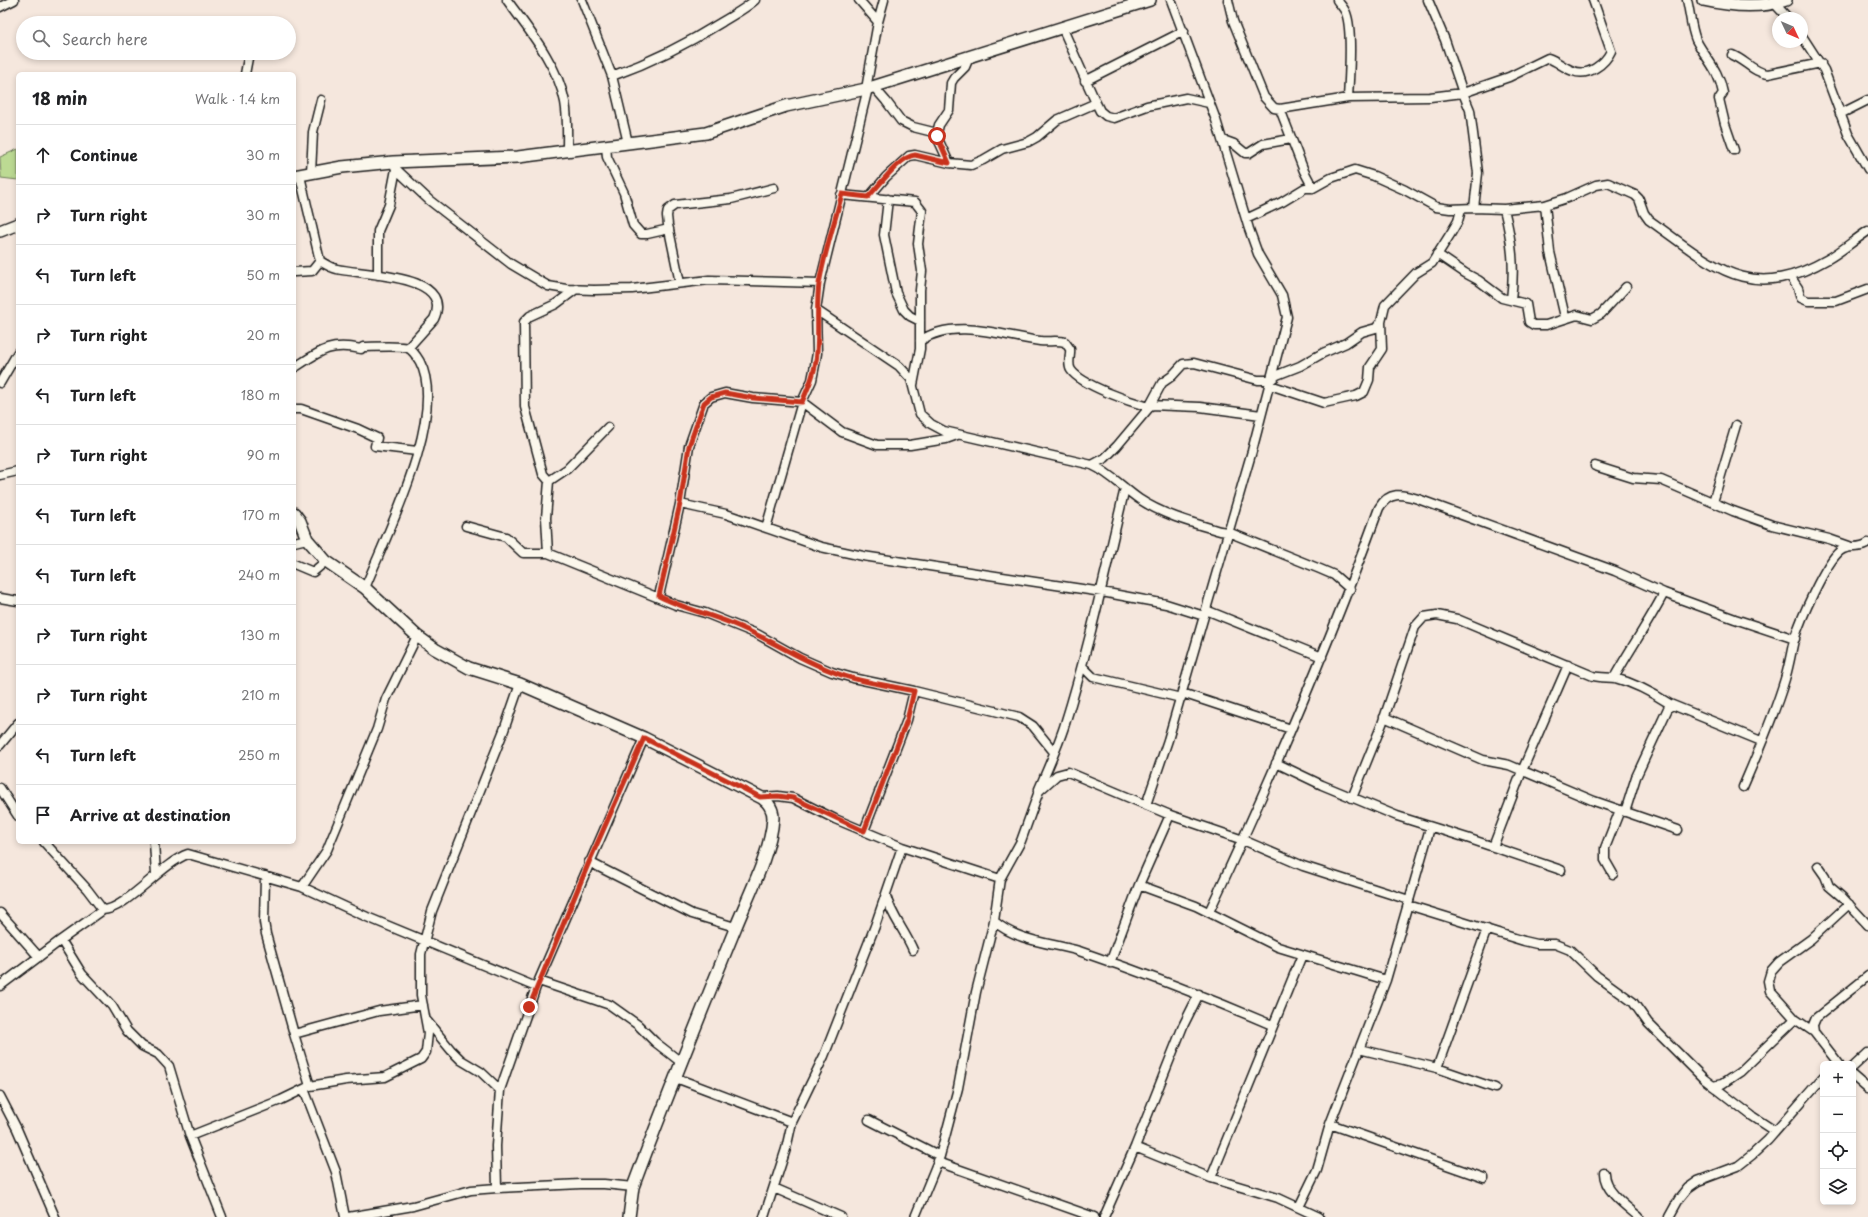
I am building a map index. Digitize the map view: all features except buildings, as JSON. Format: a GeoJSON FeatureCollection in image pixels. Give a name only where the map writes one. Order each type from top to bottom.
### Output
{"type":"FeatureCollection","features":[{"type":"Feature","properties":{"kind":"street"},"geometry":{"type":"LineString","coordinates":[[0,7],[14,0]]}},
{"type":"Feature","properties":{"kind":"street"},"geometry":{"type":"LineString","coordinates":[[507,0],[528,28],[556,75],[565,100],[567,151]]}},
{"type":"Feature","properties":{"kind":"street"},"geometry":{"type":"LineString","coordinates":[[582,0],[612,76],[628,143]]}},
{"type":"Feature","properties":{"kind":"street"},"geometry":{"type":"LineString","coordinates":[[612,76],[643,65],[670,51],[707,31],[755,0]]}},
{"type":"Feature","properties":{"kind":"street"},"geometry":{"type":"LineString","coordinates":[[859,0],[878,22]]}},
{"type":"Feature","properties":{"kind":"street"},"geometry":{"type":"LineString","coordinates":[[766,528],[802,402],[812,380],[817,353],[816,310],[820,283],[869,88],[878,22],[884,0]]}},
{"type":"Feature","properties":{"kind":"street"},"geometry":{"type":"LineString","coordinates":[[408,348],[434,319],[437,305],[433,294],[420,285],[378,274],[336,269],[320,261],[297,176],[342,167],[394,166],[518,157],[706,133],[786,106],[869,88],[1150,0]]}},
{"type":"Feature","properties":{"kind":"street"},"geometry":{"type":"LineString","coordinates":[[1146,805],[1182,696],[1262,415],[1287,318],[1282,295],[1258,254],[1223,140],[1184,31],[1171,0]]}},
{"type":"Feature","properties":{"kind":"street"},"geometry":{"type":"LineString","coordinates":[[1228,0],[1231,16],[1264,97],[1274,108],[1280,109],[1348,98],[1430,97],[1463,93],[1508,76],[1548,58],[1573,71],[1581,73],[1589,72],[1599,66],[1609,56],[1611,51],[1593,0]]}},
{"type":"Feature","properties":{"kind":"street"},"geometry":{"type":"LineString","coordinates":[[1336,0],[1346,13],[1348,22],[1350,63],[1348,98]]}},
{"type":"Feature","properties":{"kind":"street"},"geometry":{"type":"LineString","coordinates":[[1428,0],[1445,40],[1470,110],[1477,153],[1478,187],[1474,208]]}},
{"type":"Feature","properties":{"kind":"street"},"geometry":{"type":"LineString","coordinates":[[1687,0],[1696,39],[1716,70],[1721,83],[1723,93],[1719,99],[1725,124],[1734,150]]}},
{"type":"Feature","properties":{"kind":"street"},"geometry":{"type":"LineString","coordinates":[[1703,0],[1722,4],[1740,5],[1775,4],[1786,0]]}},
{"type":"Feature","properties":{"kind":"street"},"geometry":{"type":"LineString","coordinates":[[1775,4],[1782,12]]}},
{"type":"Feature","properties":{"kind":"street"},"geometry":{"type":"LineString","coordinates":[[1062,28],[1085,81],[1100,111],[1106,116],[1114,118],[1147,106],[1186,98],[1210,103]]}},
{"type":"Feature","properties":{"kind":"street"},"geometry":{"type":"LineString","coordinates":[[1085,81],[1184,31]]}},
{"type":"Feature","properties":{"kind":"street"},"geometry":{"type":"LineString","coordinates":[[1808,45],[1821,63],[1855,149],[1868,169]]}},
{"type":"Feature","properties":{"kind":"street"},"geometry":{"type":"LineString","coordinates":[[949,163],[938,139],[937,133],[939,126],[949,110],[951,83],[965,67],[968,60],[974,55]]}},
{"type":"Feature","properties":{"kind":"street"},"geometry":{"type":"LineString","coordinates":[[1732,55],[1744,61],[1761,73],[1768,74],[1821,63]]}},
{"type":"Feature","properties":{"kind":"street"},"geometry":{"type":"LineString","coordinates":[[245,72],[248,60]]}},
{"type":"Feature","properties":{"kind":"street"},"geometry":{"type":"LineString","coordinates":[[869,88],[886,101],[901,121],[917,128],[937,133]]}},
{"type":"Feature","properties":{"kind":"street"},"geometry":{"type":"LineString","coordinates":[[312,173],[313,132],[321,100]]}},
{"type":"Feature","properties":{"kind":"street"},"geometry":{"type":"LineString","coordinates":[[1840,114],[1868,100]]}},
{"type":"Feature","properties":{"kind":"street"},"geometry":{"type":"LineString","coordinates":[[868,197],[886,177],[909,156],[915,155],[949,163],[971,165],[1002,149],[1028,142],[1037,137],[1058,120],[1096,103]]}},
{"type":"Feature","properties":{"kind":"street"},"geometry":{"type":"LineString","coordinates":[[1280,109],[1291,139],[1313,188]]}},
{"type":"Feature","properties":{"kind":"street"},"geometry":{"type":"LineString","coordinates":[[1223,140],[1234,144],[1245,153],[1249,153],[1263,144],[1291,139]]}},
{"type":"Feature","properties":{"kind":"street"},"geometry":{"type":"LineString","coordinates":[[606,146],[607,156],[624,194],[633,225],[641,234],[647,234],[669,228]]}},
{"type":"Feature","properties":{"kind":"street"},"geometry":{"type":"LineString","coordinates":[[378,274],[378,231],[389,205],[394,166]]}},
{"type":"Feature","properties":{"kind":"street"},"geometry":{"type":"LineString","coordinates":[[394,166],[429,200],[511,264],[548,286],[576,289],[632,289],[709,280],[820,283]]}},
{"type":"Feature","properties":{"kind":"street"},"geometry":{"type":"LineString","coordinates":[[1246,219],[1282,202],[1305,188],[1313,188],[1348,172],[1360,171],[1405,190],[1436,207],[1461,210],[1474,208],[1504,209],[1545,205],[1557,202],[1596,185],[1612,184],[1621,190],[1635,195],[1639,199],[1644,213],[1649,220],[1684,246],[1722,270],[1731,274],[1756,280],[1771,280],[1790,276],[1830,259],[1868,231]]}},
{"type":"Feature","properties":{"kind":"street"},"geometry":{"type":"LineString","coordinates":[[680,284],[667,216],[668,210],[675,206],[731,199],[774,188]]}},
{"type":"Feature","properties":{"kind":"street"},"geometry":{"type":"LineString","coordinates":[[842,194],[915,202],[922,211],[918,244],[922,266],[919,362],[913,387]]}},
{"type":"Feature","properties":{"kind":"street"},"geometry":{"type":"LineString","coordinates":[[888,199],[884,235],[896,293],[904,310],[920,322]]}},
{"type":"Feature","properties":{"kind":"street"},"geometry":{"type":"LineString","coordinates":[[1545,205],[1550,252],[1566,317]]}},
{"type":"Feature","properties":{"kind":"street"},"geometry":{"type":"LineString","coordinates":[[1504,209],[1511,240],[1513,274],[1512,300]]}},
{"type":"Feature","properties":{"kind":"street"},"geometry":{"type":"LineString","coordinates":[[1092,465],[1105,458],[1117,446],[1150,406],[1162,383],[1186,363],[1194,363],[1246,378],[1271,382],[1324,402],[1362,394],[1368,387],[1370,367],[1382,349],[1381,322],[1385,305],[1416,274],[1429,266],[1451,233],[1461,210]]}},
{"type":"Feature","properties":{"kind":"street"},"geometry":{"type":"LineString","coordinates":[[0,231],[16,225]]}},
{"type":"Feature","properties":{"kind":"street"},"geometry":{"type":"LineString","coordinates":[[1437,254],[1478,280],[1502,298],[1526,304],[1529,322],[1534,325],[1546,325],[1566,317],[1577,315],[1592,319],[1597,317],[1626,287]]}},
{"type":"Feature","properties":{"kind":"street"},"geometry":{"type":"LineString","coordinates":[[296,272],[312,271],[320,261]]}},
{"type":"Feature","properties":{"kind":"street"},"geometry":{"type":"LineString","coordinates":[[1790,276],[1798,288],[1801,298],[1808,301],[1836,301],[1868,289]]}},
{"type":"Feature","properties":{"kind":"street"},"geometry":{"type":"LineString","coordinates":[[548,554],[546,518],[549,481],[543,474],[525,407],[524,322],[530,316],[556,304],[576,289]]}},
{"type":"Feature","properties":{"kind":"street"},"geometry":{"type":"LineString","coordinates":[[816,310],[899,366],[908,374],[920,414],[931,424],[944,431],[1092,465],[1110,475],[1140,500],[1168,513],[1220,531],[1228,532],[1334,575],[1350,589]]}},
{"type":"Feature","properties":{"kind":"street"},"geometry":{"type":"LineString","coordinates":[[1271,382],[1277,375],[1300,366],[1323,353],[1346,343],[1362,332],[1376,328],[1381,322]]}},
{"type":"Feature","properties":{"kind":"street"},"geometry":{"type":"LineString","coordinates":[[920,341],[936,332],[953,330],[996,332],[1041,341],[1065,342],[1070,349],[1069,366],[1078,376],[1098,388],[1150,406],[1200,407],[1262,415]]}},
{"type":"Feature","properties":{"kind":"street"},"geometry":{"type":"LineString","coordinates":[[296,367],[325,349],[344,345],[361,349],[363,347],[408,348],[416,354],[424,371],[426,380],[427,406],[425,425],[418,451],[403,495],[365,588]]}},
{"type":"Feature","properties":{"kind":"street"},"geometry":{"type":"LineString","coordinates":[[0,383],[16,355]]}},
{"type":"Feature","properties":{"kind":"street"},"geometry":{"type":"LineString","coordinates":[[659,596],[680,504],[689,446],[704,403],[711,397],[725,393],[753,398],[802,402],[842,432],[877,445],[910,445],[941,440],[957,435]]}},
{"type":"Feature","properties":{"kind":"street"},"geometry":{"type":"LineString","coordinates":[[296,409],[301,409],[358,429],[377,438],[375,446],[418,451]]}},
{"type":"Feature","properties":{"kind":"street"},"geometry":{"type":"LineString","coordinates":[[1713,502],[1736,425]]}},
{"type":"Feature","properties":{"kind":"street"},"geometry":{"type":"LineString","coordinates":[[549,481],[567,469],[608,427]]}},
{"type":"Feature","properties":{"kind":"street"},"geometry":{"type":"LineString","coordinates":[[1595,466],[1633,478],[1661,480],[1772,525],[1829,539],[1849,546],[1867,546]]}},
{"type":"Feature","properties":{"kind":"street"},"geometry":{"type":"LineString","coordinates":[[0,475],[16,471]]}},
{"type":"Feature","properties":{"kind":"street"},"geometry":{"type":"LineString","coordinates":[[915,1217],[939,1159],[958,1088],[976,992],[994,921],[1000,879],[1021,841],[1039,790],[1064,728],[1102,592],[1126,488]]}},
{"type":"Feature","properties":{"kind":"street"},"geometry":{"type":"LineString","coordinates":[[1209,912],[1243,840],[1322,657],[1350,589],[1380,508],[1389,497],[1403,494],[1615,571],[1664,593],[1795,639]]}},
{"type":"Feature","properties":{"kind":"street"},"geometry":{"type":"LineString","coordinates":[[680,504],[726,514],[821,547],[863,556],[1102,592],[1205,613],[1322,657]]}},
{"type":"Feature","properties":{"kind":"street"},"geometry":{"type":"LineString","coordinates":[[296,516],[300,521],[307,539],[326,561],[365,588],[417,636],[435,649],[469,668],[520,684],[644,738],[760,797],[768,802],[772,808],[772,826],[763,862],[735,928],[633,1188],[629,1217]]}},
{"type":"Feature","properties":{"kind":"street"},"geometry":{"type":"LineString","coordinates":[[466,526],[506,537],[523,553],[548,554],[659,596],[676,605],[705,613],[733,624],[832,672],[1019,718],[1033,726],[1054,752]]}},
{"type":"Feature","properties":{"kind":"street"},"geometry":{"type":"LineString","coordinates":[[296,542],[307,539]]}},
{"type":"Feature","properties":{"kind":"street"},"geometry":{"type":"LineString","coordinates":[[1743,787],[1785,678],[1795,639],[1832,559],[1840,550],[1849,546]]}},
{"type":"Feature","properties":{"kind":"street"},"geometry":{"type":"LineString","coordinates":[[296,565],[313,572],[326,561]]}},
{"type":"Feature","properties":{"kind":"street"},"geometry":{"type":"LineString","coordinates":[[1614,678],[1626,656],[1653,615],[1664,593]]}},
{"type":"Feature","properties":{"kind":"street"},"geometry":{"type":"LineString","coordinates":[[0,598],[16,601]]}},
{"type":"Feature","properties":{"kind":"street"},"geometry":{"type":"LineString","coordinates":[[1352,798],[1384,717],[1415,627],[1424,617],[1437,615],[1457,619],[1593,676],[1614,678],[1656,695],[1670,704],[1761,741]]}},
{"type":"Feature","properties":{"kind":"street"},"geometry":{"type":"LineString","coordinates":[[302,887],[327,850],[378,729],[386,699],[417,636]]}},
{"type":"Feature","properties":{"kind":"street"},"geometry":{"type":"LineString","coordinates":[[1493,847],[1522,771],[1568,665]]}},
{"type":"Feature","properties":{"kind":"street"},"geometry":{"type":"LineString","coordinates":[[1082,666],[1093,677],[1182,696],[1291,729]]}},
{"type":"Feature","properties":{"kind":"street"},"geometry":{"type":"LineString","coordinates":[[190,1136],[307,1087],[346,1080],[385,1077],[421,1059],[426,1052],[428,1034],[427,1021],[421,995],[421,965],[424,941],[432,911],[504,730],[520,684]]}},
{"type":"Feature","properties":{"kind":"street"},"geometry":{"type":"LineString","coordinates":[[864,831],[907,720],[914,691]]}},
{"type":"Feature","properties":{"kind":"street"},"geometry":{"type":"LineString","coordinates":[[1612,874],[1605,860],[1605,848],[1670,704]]}},
{"type":"Feature","properties":{"kind":"street"},"geometry":{"type":"LineString","coordinates":[[1384,717],[1483,760],[1509,765],[1622,811],[1678,830]]}},
{"type":"Feature","properties":{"kind":"street"},"geometry":{"type":"LineString","coordinates":[[0,745],[16,725]]}},
{"type":"Feature","properties":{"kind":"street"},"geometry":{"type":"LineString","coordinates":[[498,1188],[496,1146],[500,1090],[538,984],[589,862],[644,738]]}},
{"type":"Feature","properties":{"kind":"street"},"geometry":{"type":"LineString","coordinates":[[1276,763],[1352,798],[1430,828],[1562,870]]}},
{"type":"Feature","properties":{"kind":"street"},"geometry":{"type":"LineString","coordinates":[[1039,790],[1057,775],[1068,772],[1170,815],[1243,840],[1303,866],[1524,941],[1537,944],[1555,944],[1570,950],[1597,976],[1633,1002],[1648,1023],[1702,1077],[1752,1116],[1776,1131]]}},
{"type":"Feature","properties":{"kind":"street"},"geometry":{"type":"LineString","coordinates":[[0,788],[16,813]]}},
{"type":"Feature","properties":{"kind":"street"},"geometry":{"type":"LineString","coordinates":[[760,797],[778,796],[793,798],[902,847],[1000,879]]}},
{"type":"Feature","properties":{"kind":"street"},"geometry":{"type":"LineString","coordinates":[[1110,963],[1139,885],[1170,815]]}},
{"type":"Feature","properties":{"kind":"street"},"geometry":{"type":"LineString","coordinates":[[1299,1207],[1317,1170],[1330,1124],[1386,980],[1430,828]]}},
{"type":"Feature","properties":{"kind":"street"},"geometry":{"type":"LineString","coordinates":[[46,844],[87,889],[103,910]]}},
{"type":"Feature","properties":{"kind":"street"},"geometry":{"type":"LineString","coordinates":[[154,844],[156,874]]}},
{"type":"Feature","properties":{"kind":"street"},"geometry":{"type":"LineString","coordinates":[[764,1217],[786,1149],[792,1122],[824,1056],[875,926],[902,847]]}},
{"type":"Feature","properties":{"kind":"street"},"geometry":{"type":"LineString","coordinates":[[0,986],[103,910],[108,910],[120,903],[156,874],[180,857],[188,854],[302,887],[424,941],[538,984],[610,1005],[633,1021],[655,1042],[682,1063]]}},
{"type":"Feature","properties":{"kind":"street"},"geometry":{"type":"LineString","coordinates":[[589,862],[692,914],[735,928]]}},
{"type":"Feature","properties":{"kind":"street"},"geometry":{"type":"LineString","coordinates":[[1818,866],[1825,876],[1829,886],[1849,904],[1868,926]]}},
{"type":"Feature","properties":{"kind":"street"},"geometry":{"type":"LineString","coordinates":[[264,876],[264,922],[307,1087],[336,1172],[345,1217]]}},
{"type":"Feature","properties":{"kind":"street"},"geometry":{"type":"LineString","coordinates":[[1139,885],[1209,912],[1256,937],[1302,955],[1386,980]]}},
{"type":"Feature","properties":{"kind":"street"},"geometry":{"type":"LineString","coordinates":[[886,895],[890,910],[899,923],[913,950]]}},
{"type":"Feature","properties":{"kind":"street"},"geometry":{"type":"LineString","coordinates":[[1837,1061],[1814,1032],[1795,1019],[1770,990],[1768,981],[1772,971],[1788,954],[1812,939],[1849,904]]}},
{"type":"Feature","properties":{"kind":"street"},"geometry":{"type":"LineString","coordinates":[[0,913],[39,957]]}},
{"type":"Feature","properties":{"kind":"street"},"geometry":{"type":"LineString","coordinates":[[994,921],[1009,933],[1078,951],[1200,994],[1272,1025]]}},
{"type":"Feature","properties":{"kind":"street"},"geometry":{"type":"LineString","coordinates":[[1437,1068],[1487,929]]}},
{"type":"Feature","properties":{"kind":"street"},"geometry":{"type":"LineString","coordinates":[[61,940],[82,974],[112,1006],[127,1031],[142,1046],[158,1054],[169,1066],[190,1136],[222,1217]]}},
{"type":"Feature","properties":{"kind":"street"},"geometry":{"type":"LineString","coordinates":[[1211,1178],[1272,1025],[1302,955]]}},
{"type":"Feature","properties":{"kind":"street"},"geometry":{"type":"LineString","coordinates":[[1814,1032],[1813,1025],[1816,1018],[1868,976]]}},
{"type":"Feature","properties":{"kind":"street"},"geometry":{"type":"LineString","coordinates":[[1104,1217],[1135,1147],[1183,1026],[1200,994]]}},
{"type":"Feature","properties":{"kind":"street"},"geometry":{"type":"LineString","coordinates":[[294,1034],[378,1012],[424,1005]]}},
{"type":"Feature","properties":{"kind":"street"},"geometry":{"type":"LineString","coordinates":[[1713,1086],[1722,1084],[1740,1072],[1795,1019]]}},
{"type":"Feature","properties":{"kind":"street"},"geometry":{"type":"LineString","coordinates":[[427,1021],[461,1060],[481,1072],[500,1090]]}},
{"type":"Feature","properties":{"kind":"street"},"geometry":{"type":"LineString","coordinates":[[1359,1050],[1437,1068],[1495,1088]]}},
{"type":"Feature","properties":{"kind":"street"},"geometry":{"type":"LineString","coordinates":[[1856,1064],[1868,1052]]}},
{"type":"Feature","properties":{"kind":"street"},"geometry":{"type":"LineString","coordinates":[[676,1078],[792,1122]]}},
{"type":"Feature","properties":{"kind":"street"},"geometry":{"type":"LineString","coordinates":[[1856,1079],[1868,1089]]}},
{"type":"Feature","properties":{"kind":"street"},"geometry":{"type":"LineString","coordinates":[[1669,1217],[1679,1199],[1693,1184],[1738,1166],[1752,1155],[1776,1131],[1820,1080]]}},
{"type":"Feature","properties":{"kind":"street"},"geometry":{"type":"LineString","coordinates":[[0,1096],[17,1129],[55,1217]]}},
{"type":"Feature","properties":{"kind":"street"},"geometry":{"type":"LineString","coordinates":[[869,1120],[939,1159],[1094,1217]]}},
{"type":"Feature","properties":{"kind":"street"},"geometry":{"type":"LineString","coordinates":[[1330,1124],[1484,1178]]}},
{"type":"Feature","properties":{"kind":"street"},"geometry":{"type":"LineString","coordinates":[[1135,1147],[1211,1178],[1278,1198],[1319,1217]]}},
{"type":"Feature","properties":{"kind":"street"},"geometry":{"type":"LineString","coordinates":[[1604,1173],[1604,1178],[1612,1191],[1639,1217]]}},
{"type":"Feature","properties":{"kind":"street"},"geometry":{"type":"LineString","coordinates":[[348,1217],[373,1215],[471,1190],[581,1184],[604,1184],[633,1188]]}},
{"type":"Feature","properties":{"kind":"street"},"geometry":{"type":"LineString","coordinates":[[774,1188],[841,1217]]}},
{"type":"Feature","properties":{"kind":"green space"},"geometry":{"type":"Polygon","coordinates":[[[16,150],[16,180],[1,178],[0,157],[16,150]]]}},
{"type":"Feature","properties":{"kind":"route"},"geometry":{"type":"LineString","coordinates":[[529,1007],[589,862],[644,738],[760,797],[778,796],[793,798],[834,819],[864,831],[907,720],[914,691],[832,672],[800,658],[756,634],[705,613],[676,605],[659,596],[680,504],[689,446],[704,403],[711,397],[725,393],[753,398],[802,402],[812,380],[815,365],[817,353],[816,310],[820,283],[842,194],[868,197],[886,177],[909,156],[915,155],[949,163],[937,136]]}}]}
